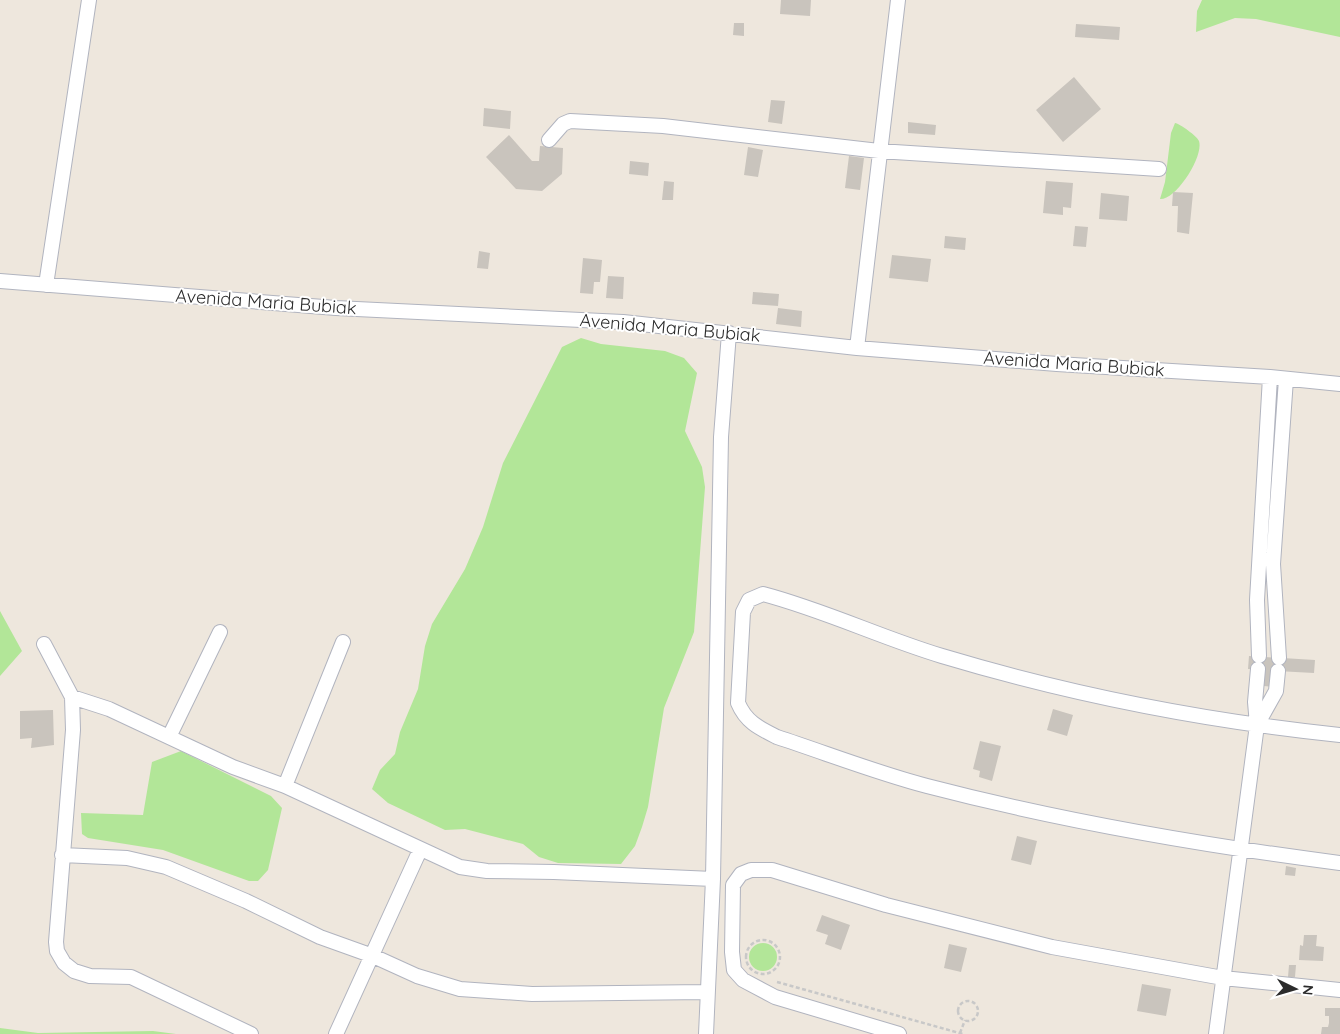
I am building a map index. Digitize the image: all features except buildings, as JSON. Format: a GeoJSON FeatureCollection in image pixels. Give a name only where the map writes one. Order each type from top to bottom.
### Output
{"type":"FeatureCollection","features":[{"type":"Feature","properties":{"kind":"street"},"geometry":{"type":"LineString","coordinates":[[46,285],[89,0]]}},
{"type":"Feature","properties":{"kind":"street"},"geometry":{"type":"LineString","coordinates":[[857,348],[898,0]]}},
{"type":"Feature","properties":{"kind":"street"},"geometry":{"type":"LineString","coordinates":[[549,140],[563,124],[570,121],[624,123],[879,151],[1158,169]]}},
{"type":"Feature","properties":{"kind":"street","name":"Avenida Maria Bubiak"},"geometry":{"type":"LineString","coordinates":[[0,281],[336,308],[623,322],[857,348],[1057,364],[1270,377],[1340,384]]}},
{"type":"Feature","properties":{"kind":"street"},"geometry":{"type":"LineString","coordinates":[[706,1034],[706,992],[713,879],[720,437],[729,333]]}},
{"type":"Feature","properties":{"kind":"street"},"geometry":{"type":"LineString","coordinates":[[1216,1034],[1257,726],[1254,702],[1258,656],[1257,600],[1270,377]]}},
{"type":"Feature","properties":{"kind":"street"},"geometry":{"type":"LineString","coordinates":[[1257,726],[1276,691],[1278,664],[1274,564],[1286,379]]}},
{"type":"Feature","properties":{"kind":"street"},"geometry":{"type":"LineString","coordinates":[[1340,735],[1257,726],[1077,693],[941,656],[763,594],[748,600],[743,612],[738,703],[744,716],[756,727],[776,737],[926,786],[1104,828],[1240,851],[1340,863]]}},
{"type":"Feature","properties":{"kind":"street"},"geometry":{"type":"LineString","coordinates":[[170,737],[220,632]]}},
{"type":"Feature","properties":{"kind":"street"},"geometry":{"type":"LineString","coordinates":[[285,786],[343,642]]}},
{"type":"Feature","properties":{"kind":"street"},"geometry":{"type":"LineString","coordinates":[[1258,656],[1268,646],[1277,643]]}},
{"type":"Feature","properties":{"kind":"street"},"geometry":{"type":"LineString","coordinates":[[44,644],[72,697],[73,730],[62,855],[57,951],[64,963],[74,971],[90,976],[130,977],[251,1034]]}},
{"type":"Feature","properties":{"kind":"street"},"geometry":{"type":"LineString","coordinates":[[72,697],[109,709],[232,767],[285,786],[460,867],[487,871],[713,879]]}},
{"type":"Feature","properties":{"kind":"street"},"geometry":{"type":"LineString","coordinates":[[336,1034],[420,850]]}},
{"type":"Feature","properties":{"kind":"street"},"geometry":{"type":"LineString","coordinates":[[62,855],[127,858],[160,865],[246,901],[320,937],[373,956],[417,976],[477,992],[532,994],[706,992]]}},
{"type":"Feature","properties":{"kind":"street"},"geometry":{"type":"LineString","coordinates":[[899,1034],[775,997],[744,980],[734,970],[732,952],[733,885],[741,874],[751,870],[772,870],[886,905],[1052,947],[1224,978],[1340,990]]}},
{"type":"Feature","properties":{"kind":"path"},"geometry":{"type":"LineString","coordinates":[[764,975],[769,974],[778,967],[780,956],[776,946],[766,940],[761,940],[751,945],[746,959],[753,972],[764,975],[769,980],[961,1034],[965,1020]]}},
{"type":"Feature","properties":{"kind":"path"},"geometry":{"type":"LineString","coordinates":[[971,1001],[977,1007],[977,1016],[970,1021],[965,1020],[961,1018],[958,1010],[962,1002],[971,1001]]}},
{"type":"Feature","properties":{"kind":"green space"},"geometry":{"type":"Polygon","coordinates":[[[1202,0],[1340,0],[1340,37],[1256,19],[1235,18],[1196,32],[1197,11],[1202,0]]]}},
{"type":"Feature","properties":{"kind":"green space"},"geometry":{"type":"Polygon","coordinates":[[[1175,123],[1195,136],[1199,141],[1199,148],[1193,166],[1181,185],[1174,192],[1160,199],[1165,182],[1171,133],[1175,123]]]}},
{"type":"Feature","properties":{"kind":"green space"},"geometry":{"type":"Polygon","coordinates":[[[581,338],[601,344],[665,351],[684,358],[697,373],[685,431],[702,467],[705,487],[694,632],[664,708],[648,807],[642,827],[635,846],[621,864],[558,863],[539,857],[523,844],[465,829],[445,830],[388,803],[372,789],[380,770],[395,754],[400,732],[418,689],[425,646],[432,624],[465,569],[483,527],[503,463],[562,347],[581,338]]]}},
{"type":"Feature","properties":{"kind":"green space"},"geometry":{"type":"Polygon","coordinates":[[[0,611],[22,651],[0,676],[0,611]]]}},
{"type":"Feature","properties":{"kind":"green space"},"geometry":{"type":"Polygon","coordinates":[[[181,751],[271,796],[282,808],[268,870],[258,881],[249,881],[163,850],[88,838],[82,834],[81,813],[143,815],[152,762],[181,751]]]}},
{"type":"Feature","properties":{"kind":"green space"},"geometry":{"type":"Polygon","coordinates":[[[763,943],[773,947],[777,957],[773,967],[763,971],[753,967],[749,957],[753,947],[763,943]]]}},
{"type":"Feature","properties":{"kind":"green space"},"geometry":{"type":"Polygon","coordinates":[[[0,1028],[38,1033],[153,1031],[176,1034],[0,1034],[0,1028]]]}}]}
